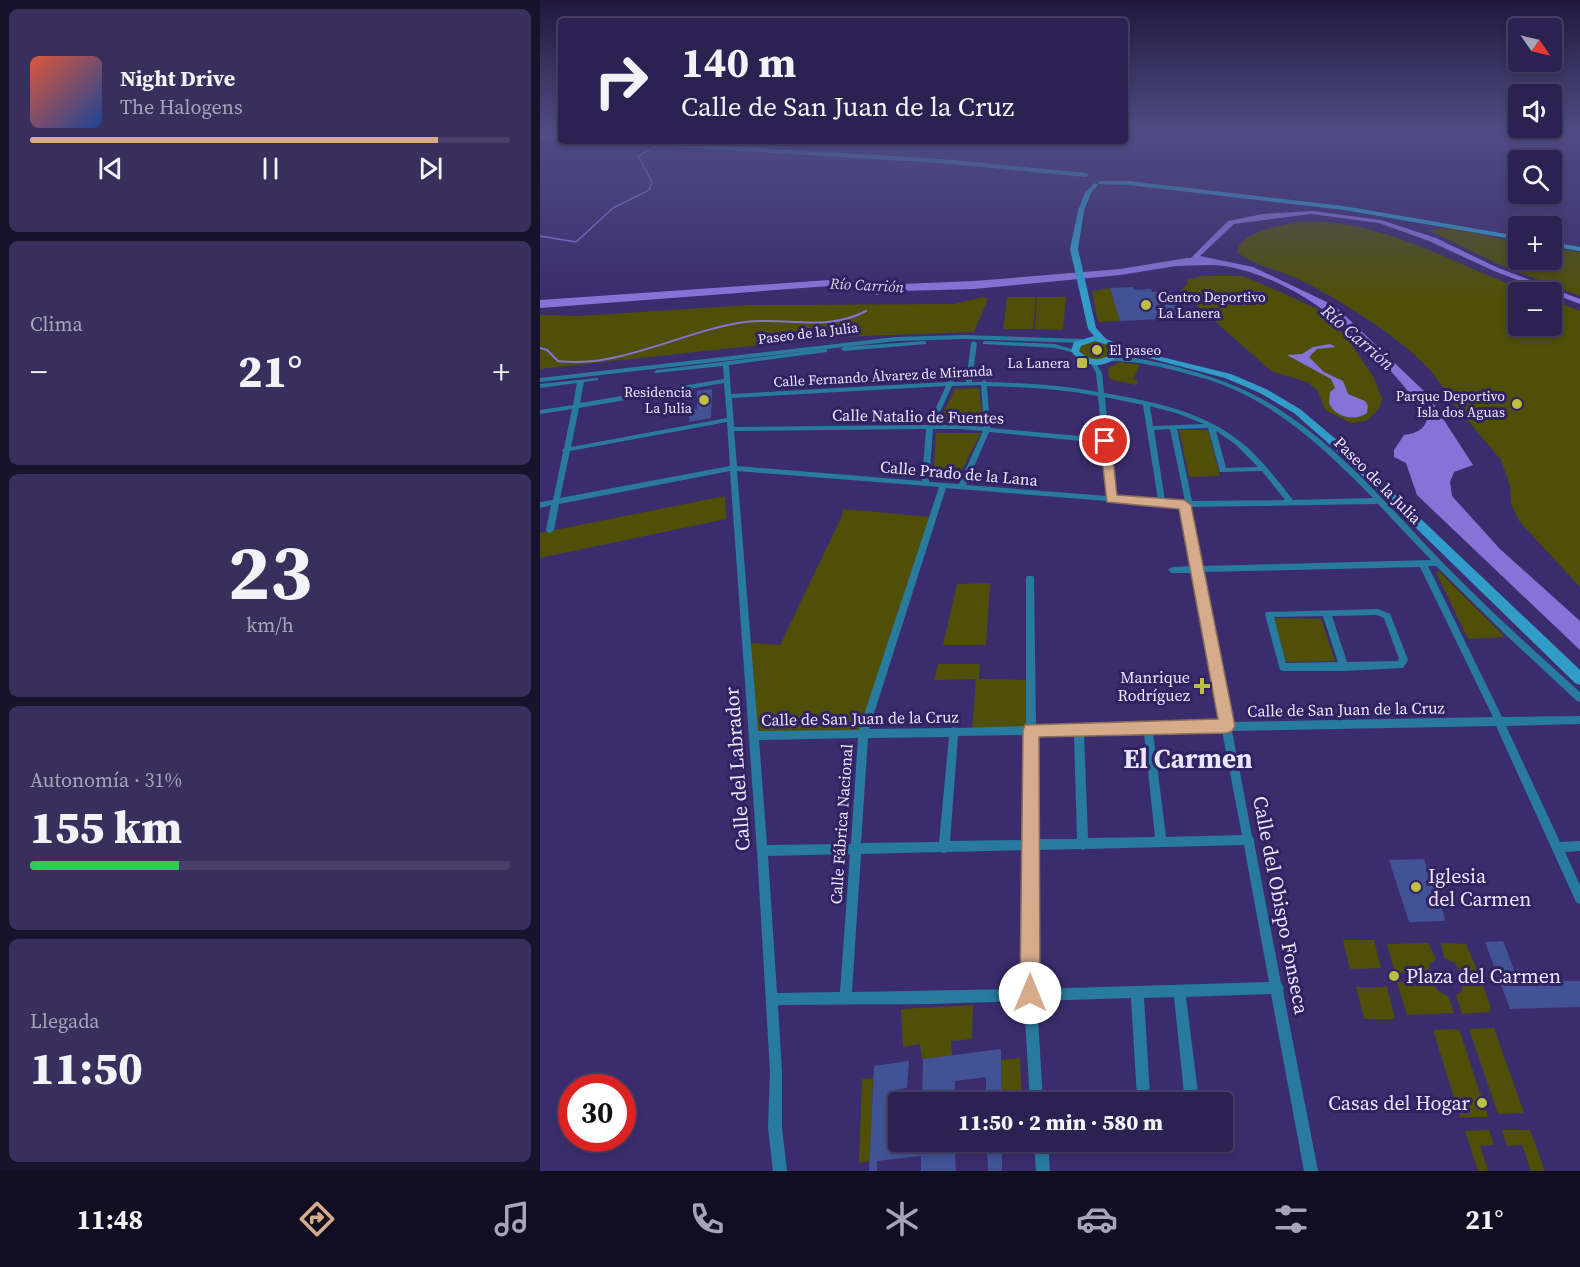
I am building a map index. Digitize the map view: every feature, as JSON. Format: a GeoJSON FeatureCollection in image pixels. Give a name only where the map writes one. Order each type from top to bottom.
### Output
{"type":"FeatureCollection","features":[{"type":"Feature","properties":{"kind":"main road"},"geometry":{"type":"LineString","coordinates":[[1083,186],[1086,196]]}},
{"type":"Feature","properties":{"kind":"main road"},"geometry":{"type":"LineString","coordinates":[[1092,328],[1075,351],[1081,358],[1093,362],[1113,355],[1092,328],[1075,256],[1075,234],[1086,196],[1093,186]]}},
{"type":"Feature","properties":{"kind":"main road"},"geometry":{"type":"LineString","coordinates":[[1152,186],[1344,208],[1508,236]]}},
{"type":"Feature","properties":{"kind":"main road"},"geometry":{"type":"LineString","coordinates":[[1562,246],[1580,249]]}},
{"type":"Feature","properties":{"kind":"main road"},"geometry":{"type":"LineString","coordinates":[[1085,340],[1102,338]]}},
{"type":"Feature","properties":{"kind":"main road","name":"Paseo de la Julia"},"geometry":{"type":"LineString","coordinates":[[1113,355],[1134,353],[1228,376],[1263,391],[1297,411],[1340,448],[1580,679]]}},
{"type":"Feature","properties":{"kind":"street","name":"Paseo de la Julia"},"geometry":{"type":"LineString","coordinates":[[540,380],[896,339],[976,337],[1085,340]]}},
{"type":"Feature","properties":{"kind":"street","name":"Paseo de la Julia"},"geometry":{"type":"LineString","coordinates":[[540,386],[881,346],[974,343],[1055,346],[1075,351]]}},
{"type":"Feature","properties":{"kind":"street"},"geometry":{"type":"LineString","coordinates":[[969,381],[974,343]]}},
{"type":"Feature","properties":{"kind":"street","name":"Paseo de la Julia"},"geometry":{"type":"LineString","coordinates":[[1113,355],[1192,372],[1264,401],[1305,428],[1438,563],[1580,698]]}},
{"type":"Feature","properties":{"kind":"street"},"geometry":{"type":"LineString","coordinates":[[1099,373],[1113,355]]}},
{"type":"Feature","properties":{"kind":"street"},"geometry":{"type":"LineString","coordinates":[[1093,362],[1099,373],[1111,499]]}},
{"type":"Feature","properties":{"kind":"street","name":"Calle del Labrador"},"geometry":{"type":"LineString","coordinates":[[726,364],[762,851],[776,1072],[775,1128],[780,1171]]}},
{"type":"Feature","properties":{"kind":"street"},"geometry":{"type":"LineString","coordinates":[[550,530],[581,381]]}},
{"type":"Feature","properties":{"kind":"street"},"geometry":{"type":"LineString","coordinates":[[540,412],[726,381]]}},
{"type":"Feature","properties":{"kind":"street","name":"Calle Fernando Álvarez de Miranda"},"geometry":{"type":"LineString","coordinates":[[728,396],[969,381],[1059,386],[1101,393],[1182,413],[1211,426],[1228,436],[1263,469],[1291,502]]}},
{"type":"Feature","properties":{"kind":"street"},"geometry":{"type":"LineString","coordinates":[[925,483],[930,427],[951,382]]}},
{"type":"Feature","properties":{"kind":"street"},"geometry":{"type":"LineString","coordinates":[[961,487],[987,429],[984,382]]}},
{"type":"Feature","properties":{"kind":"street"},"geometry":{"type":"LineString","coordinates":[[1146,403],[1162,503]]}},
{"type":"Feature","properties":{"kind":"street","name":"Calle Natalio de Fuentes"},"geometry":{"type":"LineString","coordinates":[[565,450],[730,425],[987,429],[1105,441]]}},
{"type":"Feature","properties":{"kind":"street"},"geometry":{"type":"LineString","coordinates":[[1150,428],[1211,426],[1224,470],[1263,469]]}},
{"type":"Feature","properties":{"kind":"street","name":"Calle del Obispo Fonseca"},"geometry":{"type":"LineString","coordinates":[[1173,427],[1197,569],[1311,1171]]}},
{"type":"Feature","properties":{"kind":"street","name":"Calle Prado de la Lana"},"geometry":{"type":"LineString","coordinates":[[540,505],[732,468],[1187,505],[1378,501]]}},
{"type":"Feature","properties":{"kind":"street","name":"Calle Fábrica Nacional"},"geometry":{"type":"LineString","coordinates":[[846,997],[863,733],[943,486]]}},
{"type":"Feature","properties":{"kind":"street"},"geometry":{"type":"LineString","coordinates":[[1172,570],[1438,563]]}},
{"type":"Feature","properties":{"kind":"street"},"geometry":{"type":"LineString","coordinates":[[1423,564],[1500,722],[1580,898]]}},
{"type":"Feature","properties":{"kind":"street"},"geometry":{"type":"LineString","coordinates":[[1029,578],[1032,847],[1030,993],[1037,1092]]}},
{"type":"Feature","properties":{"kind":"street"},"geometry":{"type":"LineString","coordinates":[[1378,612],[1387,616],[1404,660],[1400,665],[1344,667],[1282,667],[1269,614],[1327,615],[1378,612]]}},
{"type":"Feature","properties":{"kind":"street"},"geometry":{"type":"LineString","coordinates":[[1327,615],[1344,667]]}},
{"type":"Feature","properties":{"kind":"street","name":"Calle de San Juan de la Cruz"},"geometry":{"type":"LineString","coordinates":[[753,736],[1580,720]]}},
{"type":"Feature","properties":{"kind":"street"},"geometry":{"type":"LineString","coordinates":[[1148,727],[1161,843]]}},
{"type":"Feature","properties":{"kind":"street"},"geometry":{"type":"LineString","coordinates":[[1079,729],[1083,845]]}},
{"type":"Feature","properties":{"kind":"street"},"geometry":{"type":"LineString","coordinates":[[944,848],[954,731]]}},
{"type":"Feature","properties":{"kind":"street"},"geometry":{"type":"LineString","coordinates":[[762,851],[1032,847],[1249,840]]}},
{"type":"Feature","properties":{"kind":"street"},"geometry":{"type":"LineString","coordinates":[[1557,847],[1580,846]]}},
{"type":"Feature","properties":{"kind":"street"},"geometry":{"type":"LineString","coordinates":[[771,999],[930,998],[1030,993],[1278,988]]}},
{"type":"Feature","properties":{"kind":"street"},"geometry":{"type":"LineString","coordinates":[[1179,991],[1191,1092]]}},
{"type":"Feature","properties":{"kind":"street"},"geometry":{"type":"LineString","coordinates":[[1137,992],[1144,1092]]}},
{"type":"Feature","properties":{"kind":"street"},"geometry":{"type":"LineString","coordinates":[[1042,1152],[1043,1171]]}},
{"type":"Feature","properties":{"kind":"shaded area","name":"Parque Deportivo Isla dos Aguas"},"geometry":{"type":"Polygon","coordinates":[[[1296,222],[1327,222],[1357,227],[1416,245],[1508,283],[1508,336],[1562,336],[1562,304],[1580,311],[1580,587],[1519,521],[1511,503],[1510,486],[1501,460],[1447,396],[1438,380],[1423,363],[1381,328],[1334,299],[1296,278],[1257,263],[1237,252],[1245,239],[1271,228],[1296,222]]]}},
{"type":"Feature","properties":{"kind":"shaded area"},"geometry":{"type":"Polygon","coordinates":[[[1449,228],[1508,240],[1508,268],[1498,264],[1428,230],[1449,228]]]}},
{"type":"Feature","properties":{"kind":"shaded area"},"geometry":{"type":"Polygon","coordinates":[[[1562,250],[1580,252],[1580,296],[1562,289],[1562,282],[1544,282],[1513,270],[1562,270],[1562,250]]]}},
{"type":"Feature","properties":{"kind":"shaded area"},"geometry":{"type":"Polygon","coordinates":[[[1203,276],[1243,276],[1317,309],[1345,335],[1374,378],[1382,399],[1379,409],[1366,421],[1351,423],[1325,410],[1318,391],[1307,382],[1271,371],[1181,291],[1188,282],[1186,280],[1203,276]]]}},
{"type":"Feature","properties":{"kind":"shaded area"},"geometry":{"type":"Polygon","coordinates":[[[1111,288],[1120,321],[1098,322],[1092,291],[1111,288]]]}},
{"type":"Feature","properties":{"kind":"shaded area"},"geometry":{"type":"Polygon","coordinates":[[[983,297],[988,298],[974,332],[834,337],[540,369],[540,315],[579,316],[749,305],[954,304],[983,297]]]}},
{"type":"Feature","properties":{"kind":"shaded area"},"geometry":{"type":"Polygon","coordinates":[[[1007,297],[1036,297],[1033,329],[1003,329],[1007,297]]]}},
{"type":"Feature","properties":{"kind":"shaded area"},"geometry":{"type":"Polygon","coordinates":[[[1037,297],[1066,297],[1063,330],[1035,329],[1037,297]]]}},
{"type":"Feature","properties":{"kind":"shaded area"},"geometry":{"type":"Polygon","coordinates":[[[1102,338],[1118,351],[1106,361],[1079,357],[1076,346],[1102,338]]]}},
{"type":"Feature","properties":{"kind":"shaded area"},"geometry":{"type":"Polygon","coordinates":[[[1120,362],[1140,365],[1133,379],[1138,381],[1136,385],[1109,379],[1108,368],[1120,362]]]}},
{"type":"Feature","properties":{"kind":"shaded area"},"geometry":{"type":"Polygon","coordinates":[[[979,388],[983,422],[939,422],[955,389],[979,388]]]}},
{"type":"Feature","properties":{"kind":"shaded area"},"geometry":{"type":"Polygon","coordinates":[[[1179,430],[1208,430],[1220,476],[1189,477],[1179,430]]]}},
{"type":"Feature","properties":{"kind":"shaded area"},"geometry":{"type":"Polygon","coordinates":[[[936,433],[981,433],[957,479],[933,478],[936,433]]]}},
{"type":"Feature","properties":{"kind":"shaded area"},"geometry":{"type":"Polygon","coordinates":[[[725,496],[726,519],[540,558],[540,533],[725,496]]]}},
{"type":"Feature","properties":{"kind":"shaded area"},"geometry":{"type":"Polygon","coordinates":[[[843,509],[931,517],[863,733],[753,736],[746,646],[755,643],[780,645],[842,516],[843,509]]]}},
{"type":"Feature","properties":{"kind":"shaded area"},"geometry":{"type":"Polygon","coordinates":[[[1439,571],[1505,637],[1468,639],[1436,572],[1439,571]]]}},
{"type":"Feature","properties":{"kind":"shaded area"},"geometry":{"type":"Polygon","coordinates":[[[990,583],[986,645],[943,645],[957,584],[990,583]]]}},
{"type":"Feature","properties":{"kind":"shaded area"},"geometry":{"type":"Polygon","coordinates":[[[1274,618],[1321,619],[1335,661],[1286,662],[1274,618]]]}},
{"type":"Feature","properties":{"kind":"shaded area"},"geometry":{"type":"Polygon","coordinates":[[[938,664],[980,664],[979,679],[1031,680],[1031,730],[972,731],[976,679],[934,680],[938,664]]]}},
{"type":"Feature","properties":{"kind":"shaded area"},"geometry":{"type":"Polygon","coordinates":[[[1343,940],[1374,940],[1381,968],[1350,969],[1343,940]]]}},
{"type":"Feature","properties":{"kind":"shaded area"},"geometry":{"type":"Polygon","coordinates":[[[1428,943],[1436,959],[1430,964],[1428,973],[1395,973],[1387,944],[1428,943]]]}},
{"type":"Feature","properties":{"kind":"shaded area"},"geometry":{"type":"Polygon","coordinates":[[[1441,943],[1466,944],[1478,972],[1461,972],[1455,963],[1444,958],[1441,943]]]}},
{"type":"Feature","properties":{"kind":"shaded area"},"geometry":{"type":"Polygon","coordinates":[[[1464,980],[1481,980],[1491,1008],[1489,1012],[1462,1014],[1456,995],[1461,992],[1464,980]]]}},
{"type":"Feature","properties":{"kind":"shaded area"},"geometry":{"type":"Polygon","coordinates":[[[1431,981],[1438,991],[1448,996],[1454,1013],[1407,1015],[1397,982],[1431,981]]]}},
{"type":"Feature","properties":{"kind":"shaded area"},"geometry":{"type":"Polygon","coordinates":[[[1356,987],[1387,987],[1395,1019],[1364,1019],[1356,987]]]}},
{"type":"Feature","properties":{"kind":"shaded area"},"geometry":{"type":"Polygon","coordinates":[[[973,1005],[972,1039],[951,1041],[952,1056],[922,1059],[920,1044],[903,1047],[901,1009],[973,1005]]]}},
{"type":"Feature","properties":{"kind":"shaded area"},"geometry":{"type":"Polygon","coordinates":[[[1494,1028],[1524,1113],[1498,1114],[1469,1029],[1494,1028]]]}},
{"type":"Feature","properties":{"kind":"shaded area"},"geometry":{"type":"Polygon","coordinates":[[[1459,1029],[1488,1117],[1460,1117],[1433,1030],[1459,1029]]]}},
{"type":"Feature","properties":{"kind":"shaded area"},"geometry":{"type":"Polygon","coordinates":[[[1020,1058],[1022,1092],[1001,1092],[1001,1060],[1020,1058]]]}},
{"type":"Feature","properties":{"kind":"shaded area"},"geometry":{"type":"Polygon","coordinates":[[[873,1078],[870,1161],[859,1163],[862,1079],[873,1078]]]}},
{"type":"Feature","properties":{"kind":"shaded area"},"geometry":{"type":"Polygon","coordinates":[[[1489,1130],[1494,1145],[1480,1146],[1488,1171],[1478,1171],[1465,1131],[1489,1130]]]}},
{"type":"Feature","properties":{"kind":"shaded area"},"geometry":{"type":"Polygon","coordinates":[[[1502,1130],[1530,1130],[1545,1171],[1531,1171],[1522,1145],[1507,1146],[1502,1130]]]}},
{"type":"Feature","properties":{"kind":"water"},"geometry":{"type":"Polygon","coordinates":[[[1313,211],[1381,220],[1436,238],[1496,267],[1535,282],[1523,282],[1429,241],[1379,223],[1311,214],[1234,224],[1200,256],[1253,267],[1335,306],[1427,394],[1473,465],[1454,472],[1450,482],[1452,496],[1500,549],[1580,621],[1580,650],[1417,495],[1406,463],[1394,457],[1394,450],[1404,435],[1423,428],[1428,416],[1361,341],[1321,308],[1277,283],[1254,273],[1230,267],[1185,264],[1228,221],[1263,214],[1313,211]]]}},
{"type":"Feature","properties":{"kind":"water"},"geometry":{"type":"Polygon","coordinates":[[[1562,292],[1580,299],[1580,304],[1562,297],[1562,292]]]}},
{"type":"Feature","properties":{"kind":"water"},"geometry":{"type":"Polygon","coordinates":[[[1330,344],[1336,347],[1317,349],[1309,357],[1324,372],[1343,381],[1348,394],[1365,401],[1368,406],[1367,413],[1362,416],[1345,417],[1336,412],[1329,403],[1330,392],[1335,388],[1331,379],[1287,355],[1302,354],[1313,347],[1330,344]]]}},
{"type":"Feature","properties":{"kind":"building","name":"Centro Deportivo La Lanera"},"geometry":{"type":"Polygon","coordinates":[[[1133,287],[1134,290],[1151,289],[1152,292],[1171,291],[1181,318],[1120,321],[1110,288],[1133,287]]]}},
{"type":"Feature","properties":{"kind":"building","name":"Residencia La Julia"},"geometry":{"type":"Polygon","coordinates":[[[712,389],[711,418],[689,422],[690,410],[697,409],[697,391],[712,389]]]}},
{"type":"Feature","properties":{"kind":"building","name":"Iglesia del Carmen"},"geometry":{"type":"Polygon","coordinates":[[[1424,859],[1445,921],[1409,922],[1389,860],[1424,859]]]}},
{"type":"Feature","properties":{"kind":"building"},"geometry":{"type":"Polygon","coordinates":[[[1503,941],[1514,970],[1531,970],[1536,981],[1580,981],[1580,1007],[1510,1009],[1485,942],[1503,941]]]}},
{"type":"Feature","properties":{"kind":"building"},"geometry":{"type":"Polygon","coordinates":[[[1001,1049],[1001,1092],[986,1092],[986,1077],[955,1081],[955,1092],[922,1092],[923,1059],[1001,1049]]]}},
{"type":"Feature","properties":{"kind":"building"},"geometry":{"type":"Polygon","coordinates":[[[909,1061],[907,1088],[888,1092],[888,1152],[957,1152],[955,1155],[956,1171],[921,1171],[921,1156],[877,1161],[877,1171],[869,1171],[874,1066],[909,1061]]]}},
{"type":"Feature","properties":{"kind":"building"},"geometry":{"type":"Polygon","coordinates":[[[987,1152],[1002,1152],[1002,1171],[988,1171],[987,1152]]]}},
{"type":"Feature","properties":{"kind":"waterway"},"geometry":{"type":"LineString","coordinates":[[540,236],[576,242],[613,208],[649,190],[651,186]]}},
{"type":"Feature","properties":{"kind":"waterway","name":"Río Carrión"},"geometry":{"type":"LineString","coordinates":[[540,304],[829,283],[901,287],[974,285],[1120,272],[1187,261],[1210,262]]}},
{"type":"Feature","properties":{"kind":"waterway","name":"Río Carrión"},"geometry":{"type":"LineString","coordinates":[[877,294],[882,286]]}},
{"type":"Feature","properties":{"kind":"waterway"},"geometry":{"type":"LineString","coordinates":[[540,348],[547,350],[558,361],[581,362],[652,348],[722,326],[761,321],[837,321],[866,311]]}},
{"type":"Feature","properties":{"kind":"place","name":"Centro Deportivo La Lanera"},"geometry":{"type":"Point","coordinates":[1146,305]}},
{"type":"Feature","properties":{"kind":"place","name":"El paseo"},"geometry":{"type":"Point","coordinates":[1097,350]}},
{"type":"Feature","properties":{"kind":"place","name":"La Lanera"},"geometry":{"type":"Point","coordinates":[1082,363]}},
{"type":"Feature","properties":{"kind":"place","name":"Residencia La Julia"},"geometry":{"type":"Point","coordinates":[704,400]}},
{"type":"Feature","properties":{"kind":"place","name":"Parque Deportivo Isla dos Aguas"},"geometry":{"type":"Point","coordinates":[1517,404]}},
{"type":"Feature","properties":{"kind":"place","name":"Manrique Rodríguez"},"geometry":{"type":"Point","coordinates":[1202,686]}},
{"type":"Feature","properties":{"kind":"place","name":"Iglesia del Carmen"},"geometry":{"type":"Point","coordinates":[1416,887]}},
{"type":"Feature","properties":{"kind":"place","name":"Plaza del Carmen"},"geometry":{"type":"Point","coordinates":[1394,976]}},
{"type":"Feature","properties":{"kind":"place","name":"Casas del Hogar"},"geometry":{"type":"Point","coordinates":[1482,1103]}},
{"type":"Feature","properties":{"kind":"district","name":"El Carmen"},"geometry":{"type":"Point","coordinates":[1188,758]}},
{"type":"Feature","properties":{"kind":"route"},"geometry":{"type":"LineString","coordinates":[[1030,993],[1031,730],[1227,726],[1184,505],[1111,499],[1105,441]]}}]}
